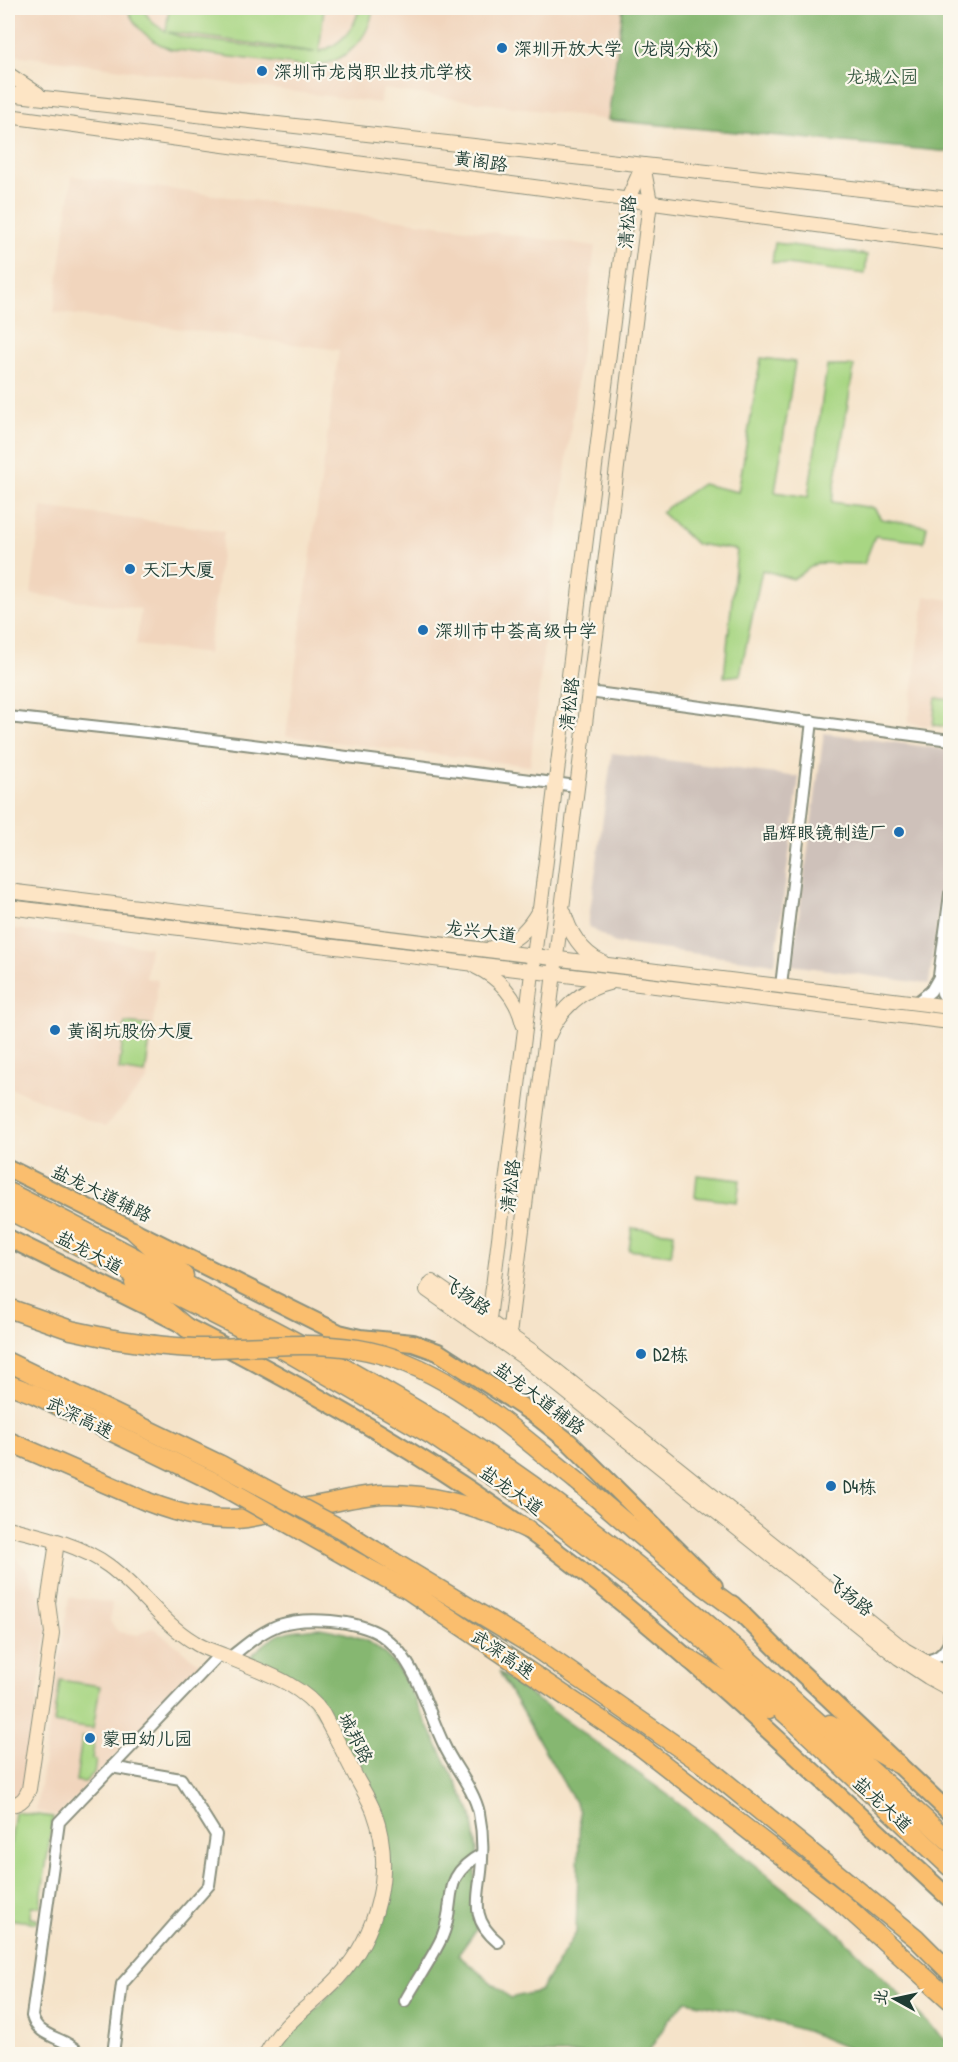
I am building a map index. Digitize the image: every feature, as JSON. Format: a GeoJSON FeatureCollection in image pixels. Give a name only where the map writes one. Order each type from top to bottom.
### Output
{"type":"FeatureCollection","features":[{"type":"Feature","properties":{"kind":"highway","name":"盐龙大道"},"geometry":{"type":"LineString","coordinates":[[8,1192],[379,1386],[510,1470],[655,1579],[741,1652],[951,1842]]}},
{"type":"Feature","properties":{"kind":"highway","name":"盐龙大道"},"geometry":{"type":"LineString","coordinates":[[8,1210],[282,1349],[392,1411],[525,1498],[637,1584],[733,1665],[951,1867]]}},
{"type":"Feature","properties":{"kind":"highway"},"geometry":{"type":"LineString","coordinates":[[134,1231],[206,1295]]}},
{"type":"Feature","properties":{"kind":"highway"},"geometry":{"type":"LineString","coordinates":[[110,1262],[188,1329]]}},
{"type":"Feature","properties":{"kind":"highway"},"geometry":{"type":"LineString","coordinates":[[8,1308],[63,1327],[113,1339],[182,1348],[338,1346],[386,1356],[410,1364],[438,1377],[461,1392],[577,1481],[673,1563],[741,1613]]}},
{"type":"Feature","properties":{"kind":"highway","name":"武深高速"},"geometry":{"type":"LineString","coordinates":[[8,1362],[221,1465],[339,1528],[533,1646],[704,1765],[916,1938],[951,1972]]}},
{"type":"Feature","properties":{"kind":"highway","name":"武深高速"},"geometry":{"type":"LineString","coordinates":[[8,1384],[34,1394],[215,1482],[408,1590],[640,1746],[841,1902],[951,2000]]}},
{"type":"Feature","properties":{"kind":"highway"},"geometry":{"type":"LineString","coordinates":[[8,1441],[168,1510],[209,1520],[247,1518],[361,1496],[384,1494],[411,1495],[468,1506],[527,1529]]}},
{"type":"Feature","properties":{"kind":"highway"},"geometry":{"type":"LineString","coordinates":[[689,1659],[808,1734]]}},
{"type":"Feature","properties":{"kind":"highway"},"geometry":{"type":"LineString","coordinates":[[800,1706],[898,1764]]}},
{"type":"Feature","properties":{"kind":"main road","name":"盐龙大道辅路"},"geometry":{"type":"LineString","coordinates":[[8,1168],[339,1333],[360,1338],[413,1343],[450,1358],[535,1415],[569,1442],[741,1613],[951,1813]]}},
{"type":"Feature","properties":{"kind":"main road"},"geometry":{"type":"LineString","coordinates":[[8,1238],[295,1385],[384,1435],[527,1529],[642,1618],[689,1659],[951,1899]]}},
{"type":"Feature","properties":{"kind":"street"},"geometry":{"type":"LineString","coordinates":[[8,74],[33,92],[48,98]]}},
{"type":"Feature","properties":{"kind":"street","name":"黄阁路"},"geometry":{"type":"LineString","coordinates":[[8,94],[951,200]]}},
{"type":"Feature","properties":{"kind":"street","name":"黄阁路"},"geometry":{"type":"LineString","coordinates":[[8,116],[951,243]]}},
{"type":"Feature","properties":{"kind":"street"},"geometry":{"type":"LineString","coordinates":[[8,124],[32,119]]}},
{"type":"Feature","properties":{"kind":"street","name":"清松路"},"geometry":{"type":"LineString","coordinates":[[488,1327],[628,199],[643,165]]}},
{"type":"Feature","properties":{"kind":"street","name":"清松路"},"geometry":{"type":"LineString","coordinates":[[506,1339],[563,904],[650,202],[643,165]]}},
{"type":"Feature","properties":{"kind":"street"},"geometry":{"type":"LineString","coordinates":[[589,692],[951,740]]}},
{"type":"Feature","properties":{"kind":"street"},"geometry":{"type":"LineString","coordinates":[[8,717],[165,734],[577,786]]}},
{"type":"Feature","properties":{"kind":"street"},"geometry":{"type":"LineString","coordinates":[[781,986],[812,721]]}},
{"type":"Feature","properties":{"kind":"street","name":"龙兴大道"},"geometry":{"type":"LineString","coordinates":[[8,891],[951,1006]]}},
{"type":"Feature","properties":{"kind":"street"},"geometry":{"type":"LineString","coordinates":[[916,1003],[931,992],[939,976],[951,894]]}},
{"type":"Feature","properties":{"kind":"street"},"geometry":{"type":"LineString","coordinates":[[563,904],[566,920],[580,944],[596,959],[609,965]]}},
{"type":"Feature","properties":{"kind":"street","name":"龙兴大道"},"geometry":{"type":"LineString","coordinates":[[8,907],[951,1022]]}},
{"type":"Feature","properties":{"kind":"street"},"geometry":{"type":"LineString","coordinates":[[483,949],[496,948],[516,937],[534,919],[540,907]]}},
{"type":"Feature","properties":{"kind":"street"},"geometry":{"type":"LineString","coordinates":[[466,963],[489,974],[509,992],[520,1013],[524,1036]]}},
{"type":"Feature","properties":{"kind":"street"},"geometry":{"type":"LineString","coordinates":[[939,976],[942,993],[951,1006]]}},
{"type":"Feature","properties":{"kind":"street"},"geometry":{"type":"LineString","coordinates":[[545,1045],[561,1014],[574,1000],[598,985],[615,981]]}},
{"type":"Feature","properties":{"kind":"street","name":"飞扬路"},"geometry":{"type":"LineString","coordinates":[[488,1327],[506,1339],[899,1658],[951,1689]]}},
{"type":"Feature","properties":{"kind":"street","name":"飞扬路"},"geometry":{"type":"LineString","coordinates":[[506,1339],[532,1351],[906,1650],[951,1676]]}},
{"type":"Feature","properties":{"kind":"street","name":"城邦路"},"geometry":{"type":"LineString","coordinates":[[8,1528],[57,1542],[99,1559],[172,1627],[195,1644],[287,1683],[315,1702],[373,1810],[382,1849],[383,1873],[380,1898],[362,1946],[336,1980],[292,2019],[278,2035],[266,2055]]}},
{"type":"Feature","properties":{"kind":"street"},"geometry":{"type":"LineString","coordinates":[[8,1805],[23,1800],[29,1789],[52,1633],[48,1603],[57,1542]]}},
{"type":"Feature","properties":{"kind":"street"},"geometry":{"type":"LineString","coordinates":[[80,2055],[67,2043],[40,2031],[32,2016],[59,1822],[111,1767],[225,1656],[279,1625],[309,1620],[358,1626],[381,1635],[403,1656],[419,1686],[443,1744],[479,1811],[482,1854],[477,1901],[479,1918],[486,1932],[498,1942]]}},
{"type":"Feature","properties":{"kind":"street"},"geometry":{"type":"LineString","coordinates":[[951,1630],[949,1643],[951,1657]]}},
{"type":"Feature","properties":{"kind":"street"},"geometry":{"type":"LineString","coordinates":[[922,1661],[938,1657],[949,1643]]}},
{"type":"Feature","properties":{"kind":"street"},"geometry":{"type":"LineString","coordinates":[[111,1767],[181,1779],[216,1835],[209,1885],[122,1984],[113,2055]]}},
{"type":"Feature","properties":{"kind":"street"},"geometry":{"type":"LineString","coordinates":[[405,2001],[444,1933],[456,1875],[466,1863],[482,1854]]}},
{"type":"Feature","properties":{"kind":"shaded area"},"geometry":{"type":"Polygon","coordinates":[[[13,8],[623,8],[608,120],[383,89],[380,103],[8,54],[13,8]]]}},
{"type":"Feature","properties":{"kind":"shaded area"},"geometry":{"type":"Polygon","coordinates":[[[72,176],[595,246],[558,524],[530,766],[286,736],[339,350],[54,312],[72,176]]]}},
{"type":"Feature","properties":{"kind":"shaded area","name":"天汇大厦"},"geometry":{"type":"Polygon","coordinates":[[[42,507],[224,531],[208,654],[136,645],[141,609],[31,594],[42,507]]]}},
{"type":"Feature","properties":{"kind":"shaded area"},"geometry":{"type":"Polygon","coordinates":[[[925,596],[950,600],[950,729],[908,723],[925,596]]]}},
{"type":"Feature","properties":{"kind":"shaded area"},"geometry":{"type":"Polygon","coordinates":[[[824,733],[950,750],[950,825],[929,984],[792,965],[824,733]]]}},
{"type":"Feature","properties":{"kind":"shaded area"},"geometry":{"type":"Polygon","coordinates":[[[612,753],[799,777],[775,964],[615,943],[588,926],[612,753]]]}},
{"type":"Feature","properties":{"kind":"shaded area"},"geometry":{"type":"Polygon","coordinates":[[[8,928],[150,947],[146,978],[158,980],[147,1080],[105,1127],[8,1087],[8,928]]]}},
{"type":"Feature","properties":{"kind":"shaded area"},"geometry":{"type":"Polygon","coordinates":[[[8,1551],[28,1571],[43,1604],[47,1633],[22,1794],[8,1801],[8,1551]]]}},
{"type":"Feature","properties":{"kind":"shaded area","name":"蒙田幼儿园"},"geometry":{"type":"Polygon","coordinates":[[[69,1597],[112,1603],[110,1621],[118,1632],[138,1635],[152,1627],[201,1665],[59,1815],[36,1811],[69,1597]]]}},
{"type":"Feature","properties":{"kind":"green space"},"geometry":{"type":"Polygon","coordinates":[[[127,8],[142,8],[152,22],[166,32],[169,8],[324,8],[319,52],[334,45],[345,36],[354,23],[359,8],[373,8],[366,31],[353,48],[334,61],[310,67],[170,49],[144,33],[134,22],[127,8]],[[169,32],[182,37],[315,52],[169,32]]]}},
{"type":"Feature","properties":{"kind":"green space","name":"龙城公园"},"geometry":{"type":"Polygon","coordinates":[[[623,8],[950,8],[950,152],[608,120],[623,8]]]}},
{"type":"Feature","properties":{"kind":"green space"},"geometry":{"type":"Polygon","coordinates":[[[775,243],[867,255],[865,274],[772,262],[775,243]]]}},
{"type":"Feature","properties":{"kind":"green space"},"geometry":{"type":"Polygon","coordinates":[[[761,358],[795,362],[775,492],[808,497],[827,366],[854,366],[832,502],[874,508],[881,519],[927,526],[924,542],[875,536],[864,564],[817,563],[793,579],[762,570],[740,675],[724,677],[737,550],[696,544],[661,512],[702,484],[738,492],[761,358]]]}},
{"type":"Feature","properties":{"kind":"green space"},"geometry":{"type":"Polygon","coordinates":[[[936,698],[950,700],[950,727],[933,725],[936,698]]]}},
{"type":"Feature","properties":{"kind":"green space"},"geometry":{"type":"Polygon","coordinates":[[[125,1023],[152,1026],[145,1074],[119,1070],[125,1023]]]}},
{"type":"Feature","properties":{"kind":"green space"},"geometry":{"type":"Polygon","coordinates":[[[697,1175],[740,1180],[737,1202],[695,1197],[697,1175]]]}},
{"type":"Feature","properties":{"kind":"green space"},"geometry":{"type":"Polygon","coordinates":[[[632,1228],[674,1233],[671,1255],[629,1250],[632,1228]]]}},
{"type":"Feature","properties":{"kind":"green space"},"geometry":{"type":"Polygon","coordinates":[[[320,1628],[358,1637],[377,1647],[403,1676],[472,1814],[477,1850],[474,1887],[476,1930],[458,1955],[510,1998],[540,1991],[576,1933],[580,1811],[499,1672],[668,1795],[835,1930],[950,2045],[950,2054],[862,2054],[806,2031],[736,2011],[686,2001],[668,2021],[647,2054],[275,2054],[358,1965],[373,1931],[389,1864],[357,1766],[294,1681],[250,1657],[267,1642],[281,1634],[320,1628]]]}},
{"type":"Feature","properties":{"kind":"green space"},"geometry":{"type":"Polygon","coordinates":[[[60,1680],[100,1686],[93,1729],[54,1723],[60,1680]]]}},
{"type":"Feature","properties":{"kind":"green space"},"geometry":{"type":"Polygon","coordinates":[[[82,1737],[95,1739],[92,1759],[96,1760],[94,1773],[85,1782],[76,1781],[82,1737]]]}},
{"type":"Feature","properties":{"kind":"green space"},"geometry":{"type":"Polygon","coordinates":[[[15,1812],[53,1817],[40,1907],[31,1907],[30,1918],[38,1919],[37,1923],[8,1919],[8,1862],[15,1812]]]}},
{"type":"Feature","properties":{"kind":"place","name":"深圳开放大学（龙岗分校）"},"geometry":{"type":"Point","coordinates":[502,48]}},
{"type":"Feature","properties":{"kind":"place","name":"深圳市龙岗职业技术学校"},"geometry":{"type":"Point","coordinates":[262,71]}},
{"type":"Feature","properties":{"kind":"place","name":"天汇大厦"},"geometry":{"type":"Point","coordinates":[130,569]}},
{"type":"Feature","properties":{"kind":"place","name":"深圳市中荟高级中学"},"geometry":{"type":"Point","coordinates":[423,630]}},
{"type":"Feature","properties":{"kind":"place","name":"晶辉眼镜制造厂"},"geometry":{"type":"Point","coordinates":[899,832]}},
{"type":"Feature","properties":{"kind":"place","name":"黄阁坑股份大厦"},"geometry":{"type":"Point","coordinates":[55,1030]}},
{"type":"Feature","properties":{"kind":"place","name":"D2栋"},"geometry":{"type":"Point","coordinates":[641,1354]}},
{"type":"Feature","properties":{"kind":"place","name":"D4栋"},"geometry":{"type":"Point","coordinates":[831,1486]}},
{"type":"Feature","properties":{"kind":"place","name":"蒙田幼儿园"},"geometry":{"type":"Point","coordinates":[90,1738]}}]}
